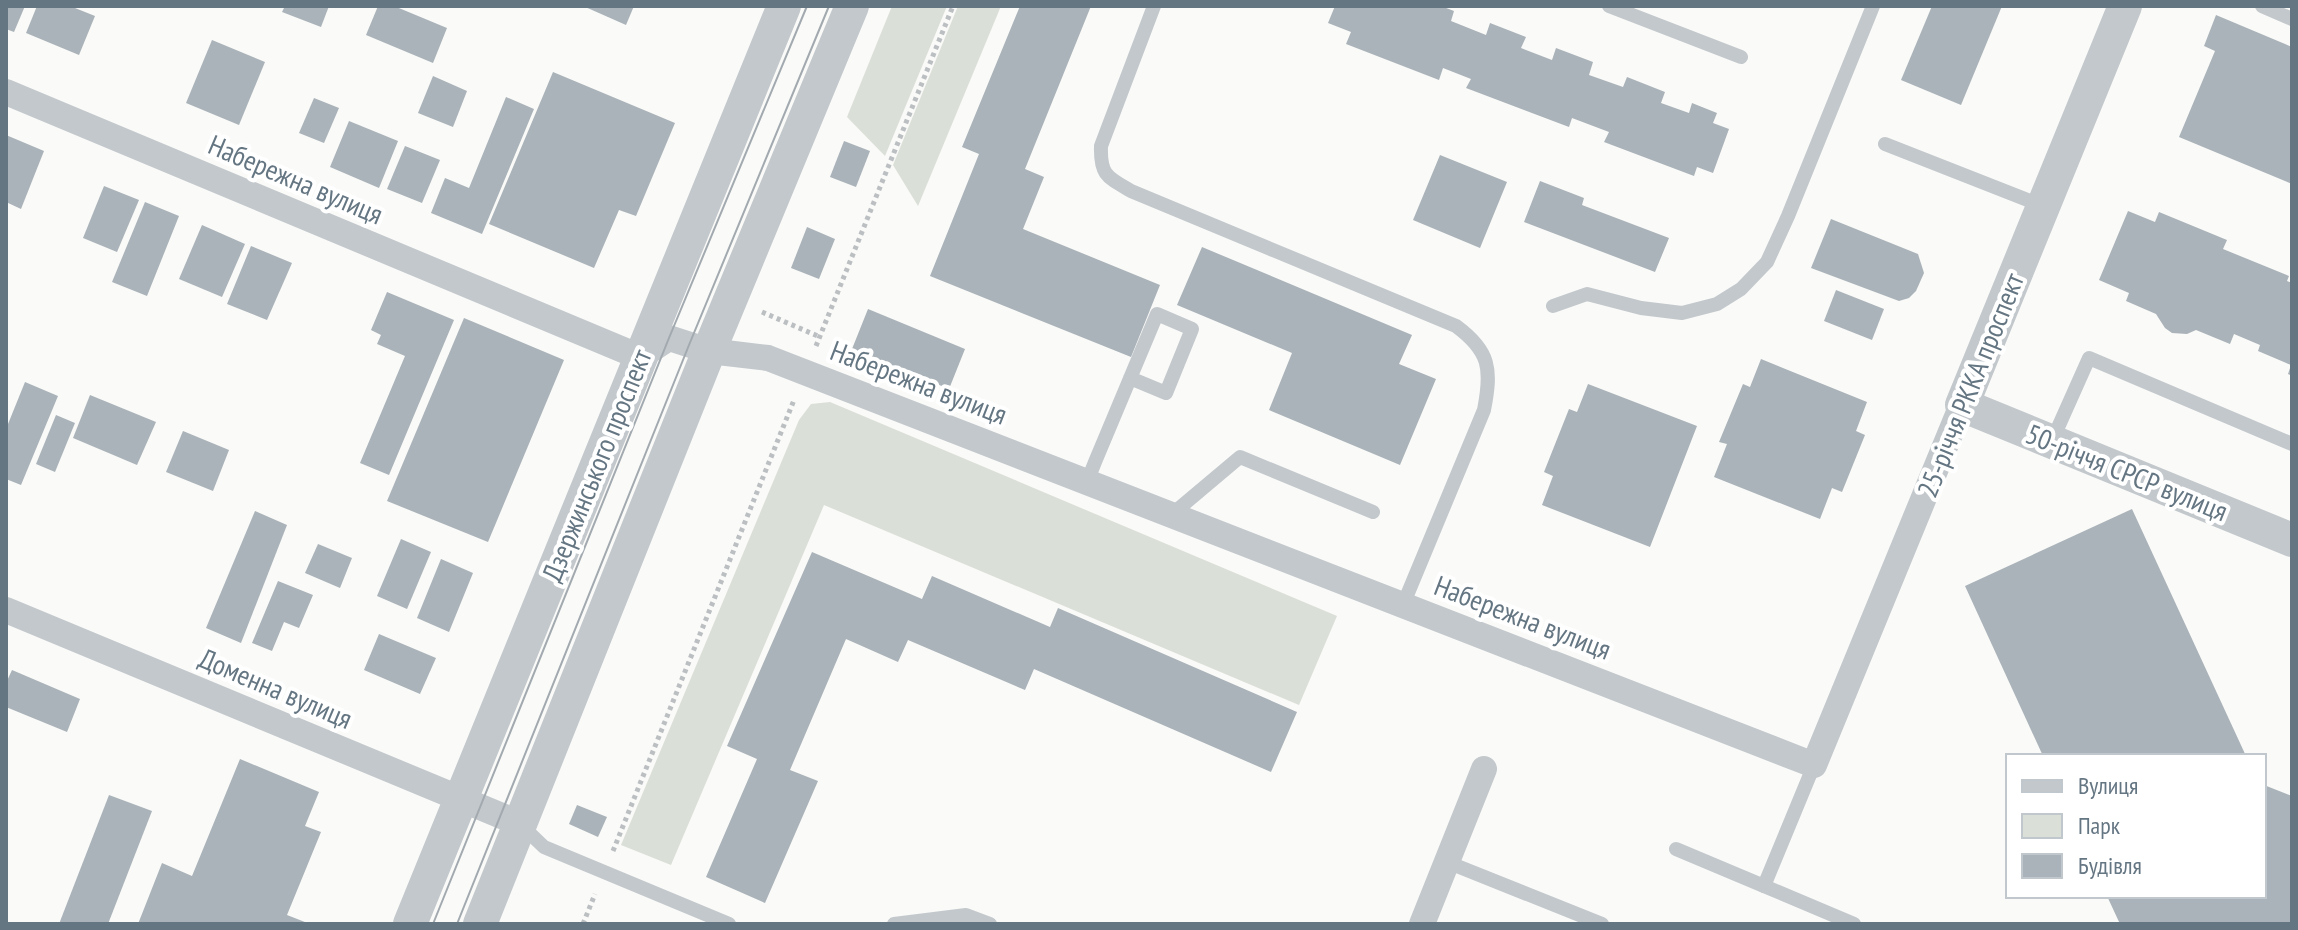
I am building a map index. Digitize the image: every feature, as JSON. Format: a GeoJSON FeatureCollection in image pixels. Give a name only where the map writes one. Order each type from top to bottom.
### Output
{"type":"FeatureCollection","features":[{"type":"Feature","properties":{"kind":"street","name":"Дзержинського проспект"},"geometry":{"type":"LineString","coordinates":[[410,924],[784,6]]}},
{"type":"Feature","properties":{"kind":"street"},"geometry":{"type":"LineString","coordinates":[[480,924],[709,351],[852,6]]}},
{"type":"Feature","properties":{"kind":"street","name":"25-річчя РККА проспект"},"geometry":{"type":"LineString","coordinates":[[1814,765],[2125,6]]}},
{"type":"Feature","properties":{"kind":"street","name":"Набережна вулиця"},"geometry":{"type":"LineString","coordinates":[[6,92],[640,357],[669,338],[709,351],[768,358],[1814,765]]}},
{"type":"Feature","properties":{"kind":"street","name":"50-річчя СРСР вулиця"},"geometry":{"type":"LineString","coordinates":[[1962,405],[2292,540]]}},
{"type":"Feature","properties":{"kind":"street","name":"Доменна вулиця"},"geometry":{"type":"LineString","coordinates":[[6,610],[521,824]]}},
{"type":"Feature","properties":{"kind":"street"},"geometry":{"type":"LineString","coordinates":[[1422,924],[1484,769]]}},
{"type":"Feature","properties":{"kind":"lane"},"geometry":{"type":"LineString","coordinates":[[1154,6],[1101,146],[1100,165],[1110,179],[1131,191],[1456,326],[1476,340],[1487,362],[1489,387],[1484,410],[1403,605]]}},
{"type":"Feature","properties":{"kind":"lane"},"geometry":{"type":"LineString","coordinates":[[1609,6],[1741,57]]}},
{"type":"Feature","properties":{"kind":"lane"},"geometry":{"type":"LineString","coordinates":[[1553,306],[1587,294],[1641,308],[1682,313],[1717,304],[1741,289],[1767,262],[1873,6]]}},
{"type":"Feature","properties":{"kind":"lane"},"geometry":{"type":"LineString","coordinates":[[2262,6],[2292,19]]}},
{"type":"Feature","properties":{"kind":"lane"},"geometry":{"type":"LineString","coordinates":[[1885,144],[2043,206]]}},
{"type":"Feature","properties":{"kind":"lane"},"geometry":{"type":"LineString","coordinates":[[1087,482],[1130,378],[1157,314],[1192,329],[1166,393],[1130,378]]}},
{"type":"Feature","properties":{"kind":"lane"},"geometry":{"type":"LineString","coordinates":[[2052,441],[2089,358],[2292,444]]}},
{"type":"Feature","properties":{"kind":"lane"},"geometry":{"type":"LineString","coordinates":[[1171,515],[1240,457],[1373,512]]}},
{"type":"Feature","properties":{"kind":"lane"},"geometry":{"type":"LineString","coordinates":[[1764,886],[1814,765]]}},
{"type":"Feature","properties":{"kind":"lane"},"geometry":{"type":"LineString","coordinates":[[521,824],[544,847],[729,924]]}},
{"type":"Feature","properties":{"kind":"lane"},"geometry":{"type":"LineString","coordinates":[[1676,849],[1854,924]]}},
{"type":"Feature","properties":{"kind":"lane"},"geometry":{"type":"LineString","coordinates":[[1447,862],[1602,924]]}},
{"type":"Feature","properties":{"kind":"lane"},"geometry":{"type":"LineString","coordinates":[[894,924],[966,915],[990,924]]}},
{"type":"Feature","properties":{"kind":"path"},"geometry":{"type":"LineString","coordinates":[[583,924],[953,6]]}},
{"type":"Feature","properties":{"kind":"path"},"geometry":{"type":"LineString","coordinates":[[768,297],[762,312],[820,337]]}},
{"type":"Feature","properties":{"kind":"green space"},"geometry":{"type":"Polygon","coordinates":[[[892,6],[947,6],[885,156],[847,117],[892,6]]]}},
{"type":"Feature","properties":{"kind":"green space"},"geometry":{"type":"Polygon","coordinates":[[[958,6],[1001,6],[918,206],[893,165],[958,6]]]}},
{"type":"Feature","properties":{"kind":"green space"},"geometry":{"type":"Polygon","coordinates":[[[830,402],[1337,616],[1299,705],[824,505],[671,865],[621,845],[799,420],[811,404],[830,402]]]}},
{"type":"Feature","properties":{"kind":"building"},"geometry":{"type":"Polygon","coordinates":[[[6,6],[25,6],[14,32],[6,29],[6,6]]]}},
{"type":"Feature","properties":{"kind":"building"},"geometry":{"type":"Polygon","coordinates":[[[37,6],[70,6],[95,16],[79,55],[26,33],[37,6]]]}},
{"type":"Feature","properties":{"kind":"building"},"geometry":{"type":"Polygon","coordinates":[[[285,6],[329,6],[321,27],[282,12],[285,6]]]}},
{"type":"Feature","properties":{"kind":"building"},"geometry":{"type":"Polygon","coordinates":[[[378,6],[394,6],[447,28],[433,63],[366,35],[378,6]]]}},
{"type":"Feature","properties":{"kind":"building"},"geometry":{"type":"Polygon","coordinates":[[[583,6],[634,6],[626,25],[583,6]]]}},
{"type":"Feature","properties":{"kind":"building"},"geometry":{"type":"Polygon","coordinates":[[[1020,6],[1091,6],[1025,169],[1044,177],[1023,229],[1160,285],[1131,357],[930,276],[979,154],[962,147],[1020,6]]]}},
{"type":"Feature","properties":{"kind":"building"},"geometry":{"type":"Polygon","coordinates":[[[1335,6],[1441,6],[1454,11],[1451,21],[1486,35],[1490,23],[1526,37],[1521,48],[1552,60],[1556,48],[1593,62],[1589,75],[1623,87],[1627,77],[1665,92],[1661,103],[1689,113],[1692,103],[1717,113],[1713,123],[1729,129],[1713,173],[1697,167],[1694,176],[1604,142],[1609,132],[1572,118],[1569,127],[1466,88],[1471,79],[1443,68],[1439,80],[1346,44],[1351,32],[1328,23],[1335,6]]]}},
{"type":"Feature","properties":{"kind":"building"},"geometry":{"type":"Polygon","coordinates":[[[1932,6],[2002,6],[1961,105],[1901,80],[1932,6]]]}},
{"type":"Feature","properties":{"kind":"building"},"geometry":{"type":"Polygon","coordinates":[[[2216,15],[2292,47],[2292,184],[2179,137],[2215,51],[2204,46],[2216,15]]]}},
{"type":"Feature","properties":{"kind":"building"},"geometry":{"type":"Polygon","coordinates":[[[212,40],[265,62],[239,125],[186,103],[212,40]]]}},
{"type":"Feature","properties":{"kind":"building"},"geometry":{"type":"Polygon","coordinates":[[[553,72],[675,123],[636,216],[619,210],[594,268],[489,224],[553,72]]]}},
{"type":"Feature","properties":{"kind":"building"},"geometry":{"type":"Polygon","coordinates":[[[433,76],[467,91],[453,127],[418,113],[433,76]]]}},
{"type":"Feature","properties":{"kind":"building"},"geometry":{"type":"Polygon","coordinates":[[[506,97],[534,109],[482,234],[431,213],[445,178],[469,188],[506,97]]]}},
{"type":"Feature","properties":{"kind":"building"},"geometry":{"type":"Polygon","coordinates":[[[314,98],[339,108],[324,143],[299,133],[314,98]]]}},
{"type":"Feature","properties":{"kind":"building"},"geometry":{"type":"Polygon","coordinates":[[[349,121],[398,141],[379,188],[330,167],[349,121]]]}},
{"type":"Feature","properties":{"kind":"building"},"geometry":{"type":"Polygon","coordinates":[[[6,135],[44,151],[21,209],[6,202],[6,135]]]}},
{"type":"Feature","properties":{"kind":"building"},"geometry":{"type":"Polygon","coordinates":[[[844,141],[870,151],[856,187],[830,177],[844,141]]]}},
{"type":"Feature","properties":{"kind":"building"},"geometry":{"type":"Polygon","coordinates":[[[405,146],[440,160],[422,203],[387,189],[405,146]]]}},
{"type":"Feature","properties":{"kind":"building"},"geometry":{"type":"Polygon","coordinates":[[[1440,155],[1507,182],[1480,248],[1413,220],[1440,155]]]}},
{"type":"Feature","properties":{"kind":"building"},"geometry":{"type":"Polygon","coordinates":[[[1540,181],[1584,198],[1582,205],[1669,238],[1655,272],[1524,222],[1540,181]]]}},
{"type":"Feature","properties":{"kind":"building"},"geometry":{"type":"Polygon","coordinates":[[[104,186],[139,200],[117,252],[83,238],[104,186]]]}},
{"type":"Feature","properties":{"kind":"building"},"geometry":{"type":"Polygon","coordinates":[[[145,202],[179,216],[147,296],[112,282],[145,202]]]}},
{"type":"Feature","properties":{"kind":"building"},"geometry":{"type":"Polygon","coordinates":[[[2128,211],[2155,222],[2159,212],[2227,240],[2223,249],[2289,276],[2287,281],[2292,283],[2292,376],[2288,374],[2291,365],[2258,351],[2260,345],[2234,334],[2230,344],[2196,330],[2187,334],[2172,333],[2156,314],[2126,301],[2129,293],[2099,280],[2128,211]]]}},
{"type":"Feature","properties":{"kind":"building"},"geometry":{"type":"Polygon","coordinates":[[[1831,219],[1918,254],[1924,273],[1916,291],[1909,298],[1899,301],[1811,268],[1831,219]]]}},
{"type":"Feature","properties":{"kind":"building"},"geometry":{"type":"Polygon","coordinates":[[[202,225],[245,244],[222,297],[179,279],[202,225]]]}},
{"type":"Feature","properties":{"kind":"building"},"geometry":{"type":"Polygon","coordinates":[[[807,227],[835,239],[819,279],[791,268],[807,227]]]}},
{"type":"Feature","properties":{"kind":"building"},"geometry":{"type":"Polygon","coordinates":[[[251,246],[292,263],[267,320],[227,304],[251,246]]]}},
{"type":"Feature","properties":{"kind":"building"},"geometry":{"type":"Polygon","coordinates":[[[1202,247],[1412,335],[1399,364],[1436,379],[1400,465],[1269,410],[1292,353],[1177,305],[1202,247]]]}},
{"type":"Feature","properties":{"kind":"building"},"geometry":{"type":"Polygon","coordinates":[[[1836,290],[1884,309],[1872,340],[1824,321],[1836,290]]]}},
{"type":"Feature","properties":{"kind":"building"},"geometry":{"type":"Polygon","coordinates":[[[387,292],[454,320],[389,475],[360,463],[405,356],[377,344],[381,335],[371,330],[387,292]]]}},
{"type":"Feature","properties":{"kind":"building"},"geometry":{"type":"Polygon","coordinates":[[[868,309],[965,349],[949,389],[852,349],[868,309]]]}},
{"type":"Feature","properties":{"kind":"building"},"geometry":{"type":"Polygon","coordinates":[[[464,318],[564,360],[488,542],[387,501],[464,318]]]}},
{"type":"Feature","properties":{"kind":"building"},"geometry":{"type":"Polygon","coordinates":[[[1761,359],[1867,402],[1856,431],[1865,435],[1842,492],[1832,488],[1820,519],[1714,477],[1727,444],[1719,442],[1743,384],[1750,387],[1761,359]]]}},
{"type":"Feature","properties":{"kind":"building"},"geometry":{"type":"Polygon","coordinates":[[[25,382],[58,396],[21,485],[6,479],[6,429],[25,382]]]}},
{"type":"Feature","properties":{"kind":"building"},"geometry":{"type":"Polygon","coordinates":[[[1588,384],[1697,426],[1650,547],[1542,505],[1553,476],[1544,472],[1569,409],[1577,412],[1588,384]]]}},
{"type":"Feature","properties":{"kind":"building"},"geometry":{"type":"Polygon","coordinates":[[[90,395],[156,422],[137,465],[73,438],[90,395]]]}},
{"type":"Feature","properties":{"kind":"building"},"geometry":{"type":"Polygon","coordinates":[[[56,415],[75,423],[55,472],[36,464],[56,415]]]}},
{"type":"Feature","properties":{"kind":"building"},"geometry":{"type":"Polygon","coordinates":[[[183,431],[229,450],[213,491],[166,472],[183,431]]]}},
{"type":"Feature","properties":{"kind":"building"},"geometry":{"type":"Polygon","coordinates":[[[2132,509],[2245,754],[2042,754],[1965,586],[2132,509]]]}},
{"type":"Feature","properties":{"kind":"building"},"geometry":{"type":"Polygon","coordinates":[[[255,511],[287,525],[241,643],[206,628],[255,511]]]}},
{"type":"Feature","properties":{"kind":"building"},"geometry":{"type":"Polygon","coordinates":[[[401,539],[431,552],[407,609],[377,596],[401,539]]]}},
{"type":"Feature","properties":{"kind":"building"},"geometry":{"type":"Polygon","coordinates":[[[318,544],[352,558],[340,588],[305,573],[318,544]]]}},
{"type":"Feature","properties":{"kind":"building"},"geometry":{"type":"Polygon","coordinates":[[[812,552],[922,599],[932,576],[1050,627],[1058,608],[1297,712],[1271,772],[1034,669],[1025,690],[908,640],[898,662],[846,639],[790,770],[818,781],[765,903],[706,877],[757,759],[727,746],[812,552]]]}},
{"type":"Feature","properties":{"kind":"building"},"geometry":{"type":"Polygon","coordinates":[[[441,559],[473,573],[449,632],[417,618],[441,559]]]}},
{"type":"Feature","properties":{"kind":"building"},"geometry":{"type":"Polygon","coordinates":[[[278,581],[313,595],[299,628],[284,622],[272,651],[252,643],[278,581]]]}},
{"type":"Feature","properties":{"kind":"building"},"geometry":{"type":"Polygon","coordinates":[[[379,634],[436,658],[420,694],[364,670],[379,634]]]}},
{"type":"Feature","properties":{"kind":"building"},"geometry":{"type":"Polygon","coordinates":[[[12,670],[80,699],[67,732],[6,707],[6,683],[12,670]]]}},
{"type":"Feature","properties":{"kind":"building"},"geometry":{"type":"Polygon","coordinates":[[[240,759],[319,792],[305,826],[321,832],[287,915],[310,924],[138,924],[162,863],[192,876],[240,759]]]}},
{"type":"Feature","properties":{"kind":"building"},"geometry":{"type":"Polygon","coordinates":[[[2266,786],[2292,796],[2292,924],[2120,924],[2108,898],[2266,898],[2266,786]]]}},
{"type":"Feature","properties":{"kind":"building"},"geometry":{"type":"Polygon","coordinates":[[[109,795],[152,811],[108,924],[59,924],[109,795]]]}},
{"type":"Feature","properties":{"kind":"building"},"geometry":{"type":"Polygon","coordinates":[[[577,805],[607,817],[598,837],[569,824],[577,805]]]}},
{"type":"Feature","properties":{"kind":"tram line"},"geometry":{"type":"LineString","coordinates":[[433,924],[669,338],[807,6]]}},
{"type":"Feature","properties":{"kind":"tram line"},"geometry":{"type":"LineString","coordinates":[[457,924],[689,345],[829,6]]}}]}
